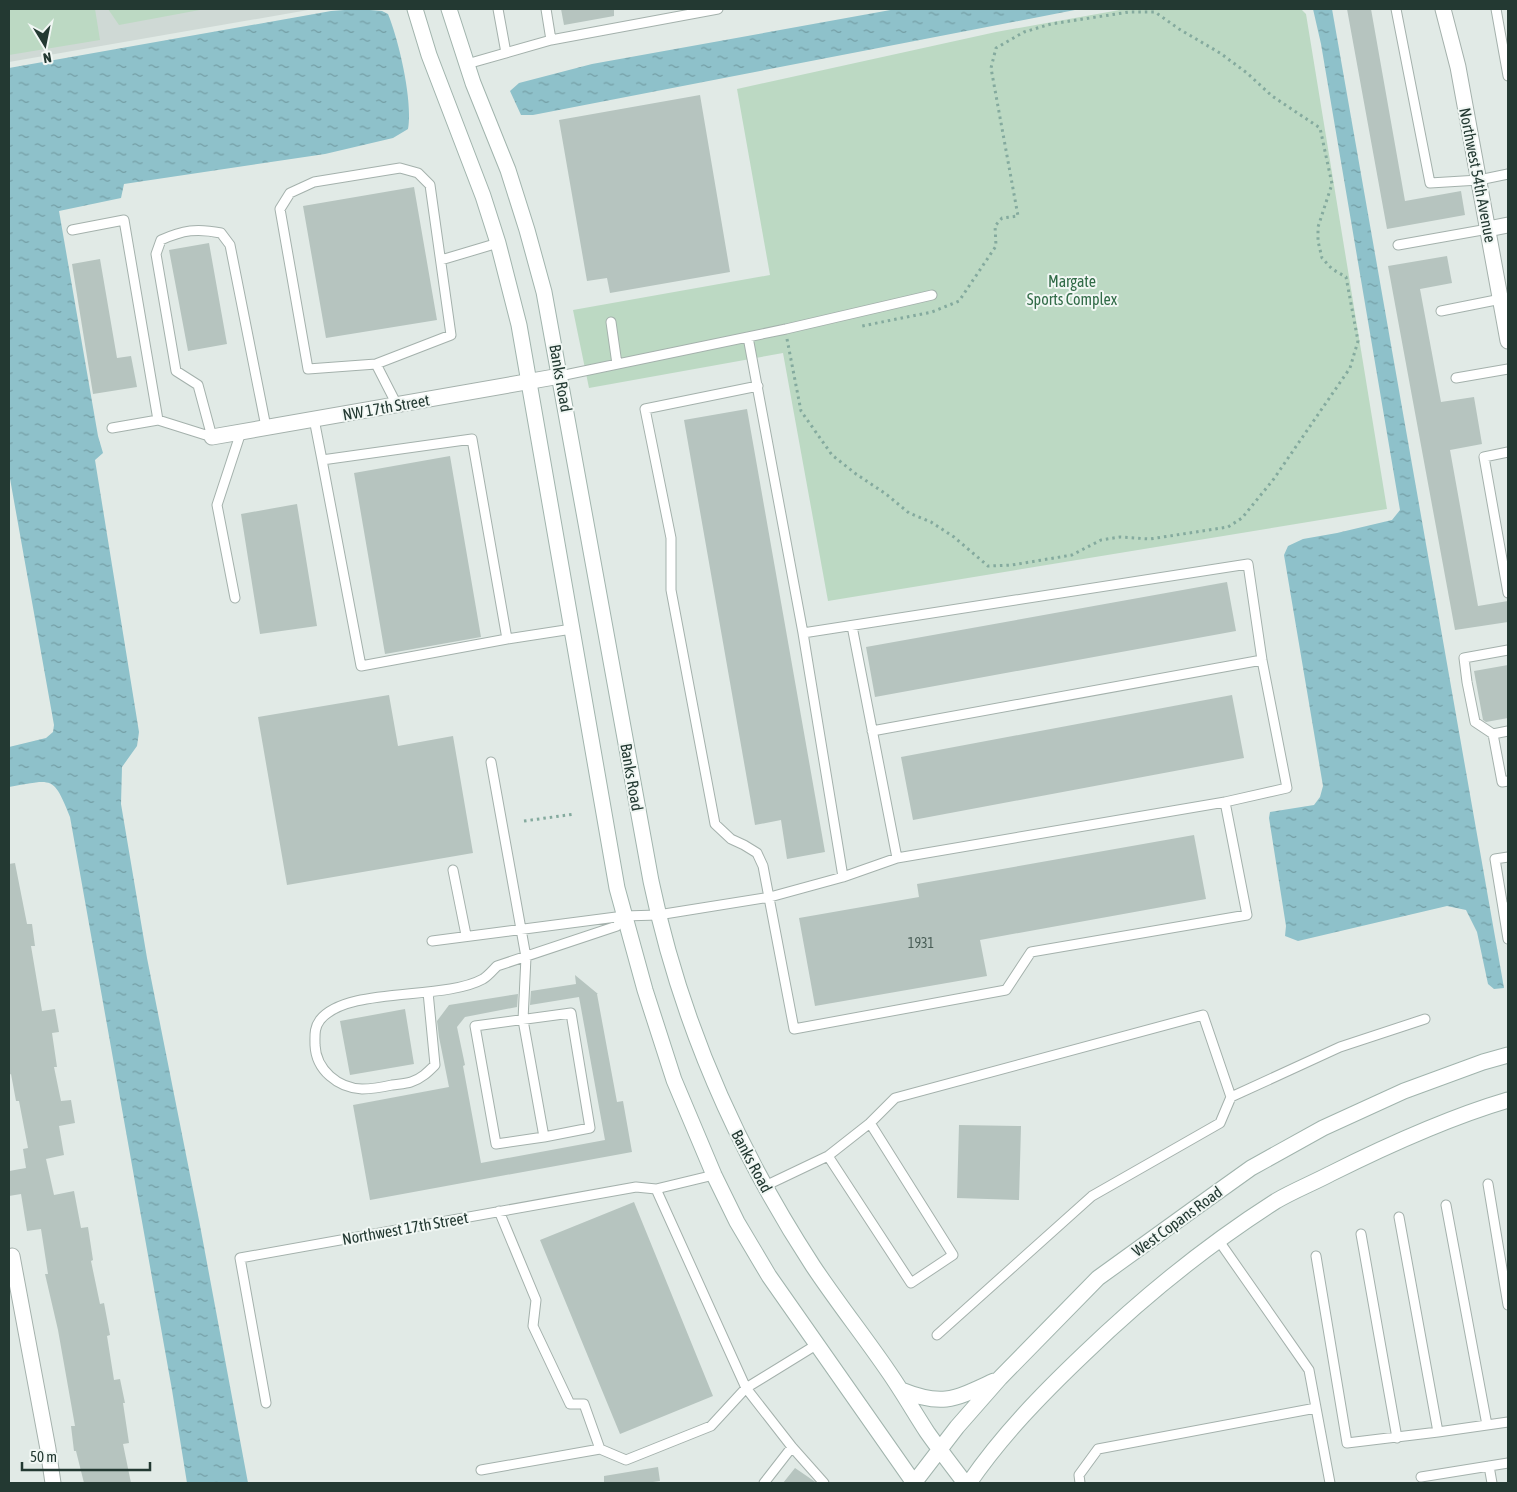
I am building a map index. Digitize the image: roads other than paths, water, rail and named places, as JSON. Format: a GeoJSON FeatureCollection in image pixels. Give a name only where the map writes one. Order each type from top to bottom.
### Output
{"type":"FeatureCollection","features":[{"type":"Feature","properties":{"kind":"street","name":"Banks Road"},"geometry":{"type":"LineString","coordinates":[[415,9],[429,55],[483,196],[520,325],[617,888],[645,990],[674,1080],[714,1175],[737,1222],[769,1276],[914,1483]]}},
{"type":"Feature","properties":{"kind":"street","name":"Banks Road"},"geometry":{"type":"LineString","coordinates":[[449,9],[467,64],[508,170],[528,230],[544,292],[658,915],[676,981],[708,1070],[734,1128],[765,1186],[814,1267],[901,1390],[940,1450],[967,1483]]}},
{"type":"Feature","properties":{"kind":"street","name":"Northwest 54th Avenue"},"geometry":{"type":"LineString","coordinates":[[1443,9],[1458,67],[1508,341]]}},
{"type":"Feature","properties":{"kind":"street"},"geometry":{"type":"LineString","coordinates":[[1488,229],[1508,225]]}},
{"type":"Feature","properties":{"kind":"street","name":"NW 17th Street"},"geometry":{"type":"LineString","coordinates":[[212,437],[560,376]]}},
{"type":"Feature","properties":{"kind":"street","name":"West Copans Road"},"geometry":{"type":"LineString","coordinates":[[914,1483],[1000,1378],[1098,1278],[1251,1168],[1323,1128],[1404,1091],[1483,1062],[1508,1055]]}},
{"type":"Feature","properties":{"kind":"street"},"geometry":{"type":"LineString","coordinates":[[967,1483],[990,1453],[1048,1388],[1129,1311],[1194,1258],[1277,1201],[1344,1167],[1421,1131],[1508,1100]]}},
{"type":"Feature","properties":{"kind":"street"},"geometry":{"type":"LineString","coordinates":[[12,1256],[12,1278],[48,1449],[53,1483]]}},
{"type":"Feature","properties":{"kind":"street"},"geometry":{"type":"LineString","coordinates":[[901,1390],[919,1398],[944,1400],[957,1398],[1000,1378]]}},
{"type":"Feature","properties":{"kind":"lane"},"geometry":{"type":"LineString","coordinates":[[498,9],[506,53]]}},
{"type":"Feature","properties":{"kind":"lane"},"geometry":{"type":"LineString","coordinates":[[546,9],[551,40]]}},
{"type":"Feature","properties":{"kind":"lane"},"geometry":{"type":"LineString","coordinates":[[467,64],[551,40],[718,9]]}},
{"type":"Feature","properties":{"kind":"lane"},"geometry":{"type":"LineString","coordinates":[[1396,9],[1430,183],[1479,180],[1508,174]]}},
{"type":"Feature","properties":{"kind":"lane"},"geometry":{"type":"LineString","coordinates":[[1496,9],[1508,76]]}},
{"type":"Feature","properties":{"kind":"lane"},"geometry":{"type":"LineString","coordinates":[[400,168],[418,173],[430,185],[452,335],[376,364],[308,369],[280,209],[290,193],[314,182],[400,168]]}},
{"type":"Feature","properties":{"kind":"lane"},"geometry":{"type":"LineString","coordinates":[[72,230],[124,220],[158,420]]}},
{"type":"Feature","properties":{"kind":"lane"},"geometry":{"type":"LineString","coordinates":[[212,437],[198,385],[176,372],[156,254],[161,240],[178,232],[203,229],[221,233],[230,245],[266,428]]}},
{"type":"Feature","properties":{"kind":"lane"},"geometry":{"type":"LineString","coordinates":[[1398,245],[1488,229]]}},
{"type":"Feature","properties":{"kind":"lane"},"geometry":{"type":"LineString","coordinates":[[441,260],[498,243]]}},
{"type":"Feature","properties":{"kind":"lane"},"geometry":{"type":"LineString","coordinates":[[560,376],[786,329],[932,295]]}},
{"type":"Feature","properties":{"kind":"lane"},"geometry":{"type":"LineString","coordinates":[[1441,311],[1501,299]]}},
{"type":"Feature","properties":{"kind":"lane"},"geometry":{"type":"LineString","coordinates":[[611,322],[617,364]]}},
{"type":"Feature","properties":{"kind":"lane"},"geometry":{"type":"LineString","coordinates":[[748,337],[803,633],[843,876]]}},
{"type":"Feature","properties":{"kind":"lane"},"geometry":{"type":"LineString","coordinates":[[376,364],[397,405]]}},
{"type":"Feature","properties":{"kind":"lane"},"geometry":{"type":"LineString","coordinates":[[1456,378],[1508,369]]}},
{"type":"Feature","properties":{"kind":"lane"},"geometry":{"type":"LineString","coordinates":[[758,386],[645,409],[671,538],[671,590],[715,824],[731,839],[744,844],[757,853],[763,866],[794,1029],[1006,990],[1030,952],[1247,915],[1226,802]]}},
{"type":"Feature","properties":{"kind":"lane"},"geometry":{"type":"LineString","coordinates":[[314,419],[361,666],[572,629]]}},
{"type":"Feature","properties":{"kind":"lane"},"geometry":{"type":"LineString","coordinates":[[112,428],[158,420],[212,437]]}},
{"type":"Feature","properties":{"kind":"lane"},"geometry":{"type":"LineString","coordinates":[[235,598],[217,505],[241,432]]}},
{"type":"Feature","properties":{"kind":"lane"},"geometry":{"type":"LineString","coordinates":[[322,460],[472,439],[507,639]]}},
{"type":"Feature","properties":{"kind":"lane"},"geometry":{"type":"LineString","coordinates":[[1508,452],[1484,457],[1508,592]]}},
{"type":"Feature","properties":{"kind":"lane"},"geometry":{"type":"LineString","coordinates":[[432,941],[624,916],[658,915],[770,897],[897,858],[1226,802],[1287,788],[1262,660],[1248,564],[803,633]]}},
{"type":"Feature","properties":{"kind":"lane"},"geometry":{"type":"LineString","coordinates":[[852,626],[897,858]]}},
{"type":"Feature","properties":{"kind":"lane"},"geometry":{"type":"LineString","coordinates":[[1508,650],[1464,658],[1475,722],[1492,734],[1502,782],[1508,781]]}},
{"type":"Feature","properties":{"kind":"lane"},"geometry":{"type":"LineString","coordinates":[[872,731],[1262,660]]}},
{"type":"Feature","properties":{"kind":"lane"},"geometry":{"type":"LineString","coordinates":[[1492,734],[1508,731]]}},
{"type":"Feature","properties":{"kind":"lane"},"geometry":{"type":"LineString","coordinates":[[491,762],[526,957],[523,1020],[544,1137]]}},
{"type":"Feature","properties":{"kind":"lane"},"geometry":{"type":"LineString","coordinates":[[1508,857],[1495,859],[1506,907],[1508,938]]}},
{"type":"Feature","properties":{"kind":"lane"},"geometry":{"type":"LineString","coordinates":[[453,870],[466,936]]}},
{"type":"Feature","properties":{"kind":"lane"},"geometry":{"type":"LineString","coordinates":[[428,992],[435,1065],[426,1074],[411,1082],[362,1089],[350,1087],[331,1078],[321,1067],[315,1050],[315,1028],[322,1018],[335,1008],[344,1004],[386,996],[457,988],[472,984],[485,978],[497,966],[617,926],[624,916]]}},
{"type":"Feature","properties":{"kind":"lane"},"geometry":{"type":"LineString","coordinates":[[571,1013],[590,1128],[496,1144],[475,1026],[523,1020],[571,1013]]}},
{"type":"Feature","properties":{"kind":"lane"},"geometry":{"type":"LineString","coordinates":[[765,1186],[828,1156],[870,1123],[895,1098],[1203,1015],[1231,1097],[1220,1124],[1092,1196],[937,1335]]}},
{"type":"Feature","properties":{"kind":"lane"},"geometry":{"type":"LineString","coordinates":[[1231,1097],[1340,1047],[1425,1019]]}},
{"type":"Feature","properties":{"kind":"lane"},"geometry":{"type":"LineString","coordinates":[[828,1156],[911,1283],[953,1255],[870,1123]]}},
{"type":"Feature","properties":{"kind":"lane","name":"Northwest 17th Street"},"geometry":{"type":"LineString","coordinates":[[266,1403],[240,1258],[636,1187],[656,1189],[714,1175]]}},
{"type":"Feature","properties":{"kind":"lane"},"geometry":{"type":"LineString","coordinates":[[1488,1184],[1508,1305]]}},
{"type":"Feature","properties":{"kind":"lane"},"geometry":{"type":"LineString","coordinates":[[656,1189],[746,1388],[792,1447],[824,1483]]}},
{"type":"Feature","properties":{"kind":"lane"},"geometry":{"type":"LineString","coordinates":[[1446,1205],[1487,1425]]}},
{"type":"Feature","properties":{"kind":"lane"},"geometry":{"type":"LineString","coordinates":[[499,1211],[536,1300],[533,1326],[570,1404],[584,1404],[600,1449]]}},
{"type":"Feature","properties":{"kind":"lane"},"geometry":{"type":"LineString","coordinates":[[1399,1217],[1438,1432]]}},
{"type":"Feature","properties":{"kind":"lane"},"geometry":{"type":"LineString","coordinates":[[1361,1234],[1397,1438]]}},
{"type":"Feature","properties":{"kind":"lane"},"geometry":{"type":"LineString","coordinates":[[1219,1241],[1309,1370],[1330,1483]]}},
{"type":"Feature","properties":{"kind":"lane"},"geometry":{"type":"LineString","coordinates":[[1316,1256],[1347,1443],[1397,1438],[1508,1422]]}},
{"type":"Feature","properties":{"kind":"lane"},"geometry":{"type":"LineString","coordinates":[[481,1470],[600,1449],[626,1460],[711,1426],[746,1388],[816,1345]]}},
{"type":"Feature","properties":{"kind":"lane"},"geometry":{"type":"LineString","coordinates":[[1080,1483],[1079,1475],[1098,1449],[1316,1408]]}},
{"type":"Feature","properties":{"kind":"lane"},"geometry":{"type":"LineString","coordinates":[[764,1483],[792,1447]]}},
{"type":"Feature","properties":{"kind":"lane"},"geometry":{"type":"LineString","coordinates":[[1421,1477],[1508,1462]]}},
{"type":"Feature","properties":{"kind":"lane"},"geometry":{"type":"LineString","coordinates":[[1488,1466],[1492,1483]]}},
{"type":"Feature","properties":{"kind":"lane"},"geometry":{"type":"LineString","coordinates":[[1444,1474],[1446,1483]]}},
{"type":"Feature","properties":{"kind":"water"},"geometry":{"type":"Polygon","coordinates":[[[358,9],[382,11],[388,14],[407,87],[409,103],[408,129],[393,138],[325,154],[124,184],[121,198],[59,211],[98,436],[103,453],[95,460],[139,732],[137,746],[122,767],[121,804],[147,958],[199,1220],[248,1483],[187,1483],[70,817],[59,793],[49,783],[43,782],[9,787],[9,747],[46,738],[53,732],[54,725],[9,473],[9,68],[331,11],[358,9]]]}},
{"type":"Feature","properties":{"kind":"water"},"geometry":{"type":"Polygon","coordinates":[[[896,9],[1080,9],[533,115],[521,115],[510,91],[519,83],[592,64],[896,9]]]}},
{"type":"Feature","properties":{"kind":"water"},"geometry":{"type":"Polygon","coordinates":[[[1313,9],[1332,9],[1504,988],[1494,989],[1488,984],[1477,932],[1466,910],[1447,906],[1298,941],[1285,936],[1286,926],[1269,818],[1270,812],[1314,805],[1320,797],[1323,786],[1284,555],[1288,546],[1303,539],[1392,520],[1400,510],[1321,44],[1313,9]]]}},
{"type":"Feature","properties":{"kind":"park label","name":"Margate Sports Complex"},"geometry":{"type":"Point","coordinates":[1072,290]}}]}
